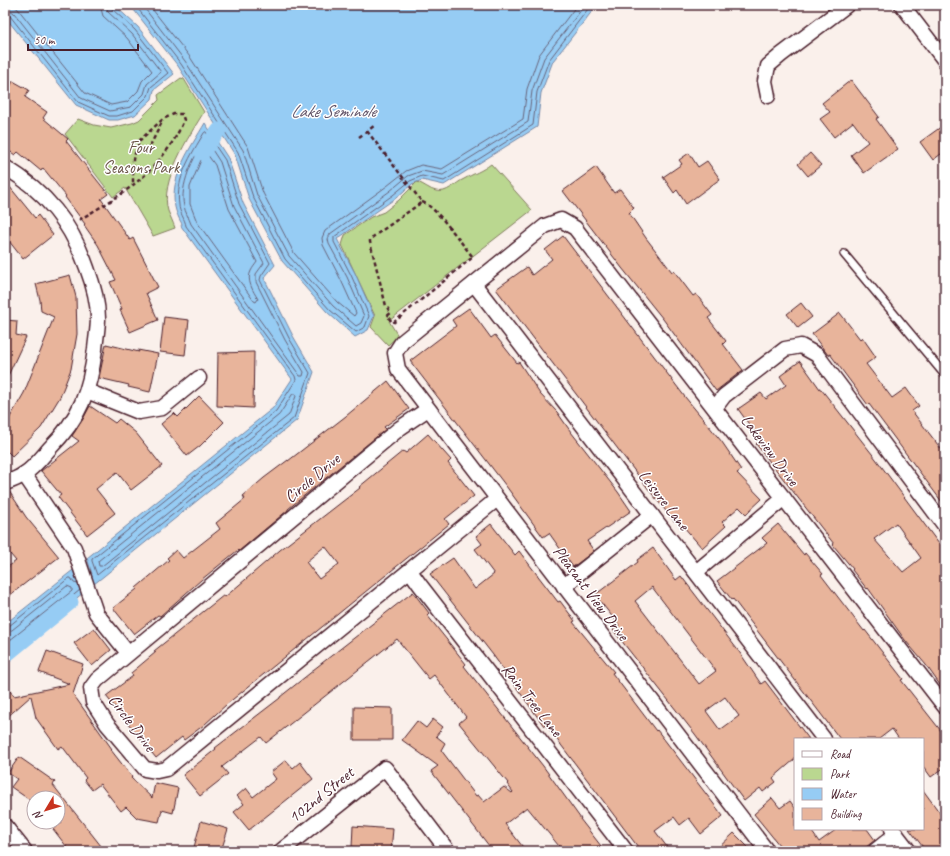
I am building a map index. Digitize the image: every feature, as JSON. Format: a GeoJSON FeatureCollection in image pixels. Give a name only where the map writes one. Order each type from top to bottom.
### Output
{"type":"FeatureCollection","features":[{"type":"Feature","properties":{"kind":"street"},"geometry":{"type":"LineString","coordinates":[[768,96],[765,81],[768,66],[781,54],[847,5]]}},
{"type":"Feature","properties":{"kind":"street"},"geometry":{"type":"LineString","coordinates":[[902,5],[945,61]]}},
{"type":"Feature","properties":{"kind":"street"},"geometry":{"type":"LineString","coordinates":[[5,167],[21,177],[40,193],[57,211],[68,227],[81,250],[94,287],[98,318],[94,357],[87,391],[75,418],[59,439],[24,474],[5,484]]}},
{"type":"Feature","properties":{"kind":"street","name":"Lakeview Drive"},"geometry":{"type":"LineString","coordinates":[[474,284],[545,226],[561,220],[575,228],[945,707]]}},
{"type":"Feature","properties":{"kind":"street","name":"Pleasant View Drive"},"geometry":{"type":"LineString","coordinates":[[474,284],[402,342],[395,353],[398,369],[767,851]]}},
{"type":"Feature","properties":{"kind":"street","name":"Leisure Lane"},"geometry":{"type":"LineString","coordinates":[[474,284],[823,738]]}},
{"type":"Feature","properties":{"kind":"street"},"geometry":{"type":"LineString","coordinates":[[715,408],[724,396],[785,350],[801,346],[817,355],[945,526]]}},
{"type":"Feature","properties":{"kind":"street"},"geometry":{"type":"LineString","coordinates":[[87,391],[139,412],[162,408],[199,378]]}},
{"type":"Feature","properties":{"kind":"street","name":"Circle Drive"},"geometry":{"type":"LineString","coordinates":[[428,409],[400,428],[97,680],[91,688],[93,702],[107,724],[145,769],[157,771],[166,770],[497,499]]}},
{"type":"Feature","properties":{"kind":"street"},"geometry":{"type":"LineString","coordinates":[[24,474],[74,548],[96,613],[128,653]]}},
{"type":"Feature","properties":{"kind":"street"},"geometry":{"type":"LineString","coordinates":[[696,572],[784,498]]}},
{"type":"Feature","properties":{"kind":"street"},"geometry":{"type":"LineString","coordinates":[[564,587],[652,515]]}},
{"type":"Feature","properties":{"kind":"street","name":"Rain Tree Lane"},"geometry":{"type":"LineString","coordinates":[[410,571],[626,851]]}},
{"type":"Feature","properties":{"kind":"street","name":"102nd Street"},"geometry":{"type":"LineString","coordinates":[[281,851],[385,768],[448,851]]}},
{"type":"Feature","properties":{"kind":"street"},"geometry":{"type":"LineString","coordinates":[[5,826],[25,851]]}},
{"type":"Feature","properties":{"kind":"street"},"geometry":{"type":"LineString","coordinates":[[875,851],[894,831],[909,851]]}},
{"type":"Feature","properties":{"kind":"lane"},"geometry":{"type":"LineString","coordinates":[[844,254],[945,375]]}},
{"type":"Feature","properties":{"kind":"path"},"geometry":{"type":"LineString","coordinates":[[68,227],[132,186],[156,164],[179,133],[184,120],[182,114],[174,114],[163,119],[140,140],[133,159],[132,186]]}},
{"type":"Feature","properties":{"kind":"path"},"geometry":{"type":"LineString","coordinates":[[150,146],[163,119]]}},
{"type":"Feature","properties":{"kind":"path"},"geometry":{"type":"LineString","coordinates":[[359,137],[374,126]]}},
{"type":"Feature","properties":{"kind":"path"},"geometry":{"type":"LineString","coordinates":[[367,131],[422,202],[426,203],[436,212],[472,257],[393,323],[387,316],[391,314],[386,306],[370,239],[422,202]]}},
{"type":"Feature","properties":{"kind":"green space","name":"Four Seasons Park"},"geometry":{"type":"Polygon","coordinates":[[[181,78],[184,79],[204,112],[184,146],[171,173],[166,199],[168,211],[175,228],[153,236],[125,188],[113,197],[65,134],[78,119],[94,125],[111,128],[139,120],[159,100],[158,95],[181,78]]]}},
{"type":"Feature","properties":{"kind":"green space"},"geometry":{"type":"Polygon","coordinates":[[[491,164],[532,210],[389,321],[398,336],[388,345],[371,327],[375,316],[342,245],[345,235],[371,217],[384,212],[399,200],[417,182],[440,192],[451,188],[491,164]]]}},
{"type":"Feature","properties":{"kind":"water"},"geometry":{"type":"Polygon","coordinates":[[[5,5],[114,5],[138,27],[174,74],[154,90],[152,99],[135,115],[118,120],[109,120],[76,105],[5,16],[5,5]]]}},
{"type":"Feature","properties":{"kind":"water","name":"Lake Seminole"},"geometry":{"type":"Polygon","coordinates":[[[130,5],[597,5],[553,61],[541,93],[537,127],[444,185],[422,180],[412,184],[396,198],[337,239],[355,273],[374,316],[368,330],[355,337],[327,312],[282,261],[249,199],[235,155],[178,66],[130,5]]]}},
{"type":"Feature","properties":{"kind":"water"},"geometry":{"type":"Polygon","coordinates":[[[205,123],[228,158],[243,203],[275,265],[264,278],[293,336],[314,372],[297,420],[5,656],[5,624],[73,570],[77,580],[92,574],[87,558],[273,408],[292,379],[181,226],[182,224],[175,207],[175,185],[182,163],[205,123]]]}},
{"type":"Feature","properties":{"kind":"building"},"geometry":{"type":"Polygon","coordinates":[[[851,80],[879,117],[876,119],[898,149],[864,173],[851,155],[868,142],[853,122],[834,137],[820,119],[830,112],[822,103],[851,80]]]}},
{"type":"Feature","properties":{"kind":"building"},"geometry":{"type":"Polygon","coordinates":[[[13,81],[29,90],[25,97],[47,112],[43,118],[68,139],[66,141],[108,194],[101,199],[130,240],[133,238],[158,287],[146,293],[158,320],[130,332],[110,282],[116,280],[98,245],[65,197],[66,196],[43,168],[41,171],[18,152],[15,155],[5,148],[5,97],[13,81]]]}},
{"type":"Feature","properties":{"kind":"building"},"geometry":{"type":"Polygon","coordinates":[[[945,124],[945,151],[933,160],[920,142],[945,124]]]}},
{"type":"Feature","properties":{"kind":"building"},"geometry":{"type":"Polygon","coordinates":[[[689,153],[698,167],[707,161],[720,179],[686,204],[677,190],[674,193],[663,177],[682,164],[679,160],[689,153]]]}},
{"type":"Feature","properties":{"kind":"building"},"geometry":{"type":"Polygon","coordinates":[[[810,153],[821,165],[808,176],[798,164],[810,153]]]}},
{"type":"Feature","properties":{"kind":"building"},"geometry":{"type":"Polygon","coordinates":[[[596,167],[614,193],[620,189],[634,208],[629,213],[646,238],[672,272],[674,271],[693,296],[696,294],[712,315],[708,318],[726,341],[723,344],[743,370],[716,391],[663,319],[563,191],[596,167]]]}},
{"type":"Feature","properties":{"kind":"building"},"geometry":{"type":"Polygon","coordinates":[[[5,181],[35,218],[38,215],[53,235],[23,259],[5,236],[5,181]]]}},
{"type":"Feature","properties":{"kind":"building"},"geometry":{"type":"Polygon","coordinates":[[[563,236],[685,397],[722,442],[741,470],[737,473],[762,499],[746,514],[739,507],[722,522],[726,526],[702,548],[677,519],[674,521],[653,495],[496,289],[527,267],[532,275],[552,259],[545,250],[563,236]]]}},
{"type":"Feature","properties":{"kind":"building"},"geometry":{"type":"Polygon","coordinates":[[[70,275],[76,297],[77,334],[71,369],[60,397],[41,428],[12,456],[5,449],[5,426],[24,393],[54,317],[41,311],[36,284],[70,275]]]}},
{"type":"Feature","properties":{"kind":"building"},"geometry":{"type":"Polygon","coordinates":[[[801,303],[812,317],[798,328],[787,314],[801,303]]]}},
{"type":"Feature","properties":{"kind":"building"},"geometry":{"type":"Polygon","coordinates":[[[469,308],[491,338],[495,335],[517,363],[519,362],[540,394],[557,412],[631,511],[587,541],[594,551],[573,567],[549,533],[543,537],[506,486],[410,361],[456,326],[452,320],[469,308]]]}},
{"type":"Feature","properties":{"kind":"building"},"geometry":{"type":"Polygon","coordinates":[[[840,313],[860,339],[862,337],[876,357],[866,364],[892,398],[906,388],[919,406],[912,411],[945,454],[945,506],[869,404],[868,405],[830,354],[828,355],[812,334],[840,313]]]}},
{"type":"Feature","properties":{"kind":"building"},"geometry":{"type":"Polygon","coordinates":[[[164,317],[189,320],[185,355],[160,352],[164,317]]]}},
{"type":"Feature","properties":{"kind":"building"},"geometry":{"type":"Polygon","coordinates":[[[5,320],[17,321],[16,335],[26,337],[5,382],[5,320]]]}},
{"type":"Feature","properties":{"kind":"building"},"geometry":{"type":"Polygon","coordinates":[[[106,344],[139,352],[138,350],[158,354],[150,392],[99,378],[106,344]]]}},
{"type":"Feature","properties":{"kind":"building"},"geometry":{"type":"Polygon","coordinates":[[[254,352],[253,408],[217,406],[218,353],[254,352]]]}},
{"type":"Feature","properties":{"kind":"building"},"geometry":{"type":"Polygon","coordinates":[[[800,361],[820,389],[876,459],[939,544],[945,539],[945,692],[926,665],[905,640],[868,588],[867,589],[852,570],[853,569],[833,545],[834,544],[756,444],[761,441],[738,409],[761,393],[766,399],[786,385],[780,376],[800,361]],[[896,523],[874,539],[903,572],[921,558],[896,523]]]}},
{"type":"Feature","properties":{"kind":"building"},"geometry":{"type":"Polygon","coordinates":[[[388,381],[409,409],[384,427],[386,429],[239,551],[238,550],[201,580],[160,616],[158,615],[134,634],[113,608],[169,560],[167,558],[176,550],[183,558],[220,529],[216,523],[245,499],[243,496],[264,478],[346,416],[388,381]]]}},
{"type":"Feature","properties":{"kind":"building"},"geometry":{"type":"Polygon","coordinates":[[[199,396],[224,422],[200,446],[187,456],[161,424],[174,413],[178,417],[199,396]]]}},
{"type":"Feature","properties":{"kind":"building"},"geometry":{"type":"Polygon","coordinates":[[[90,406],[115,423],[119,419],[136,433],[162,466],[131,490],[117,472],[96,489],[115,513],[87,535],[58,497],[61,495],[41,471],[79,441],[72,436],[90,406]]]}},
{"type":"Feature","properties":{"kind":"building"},"geometry":{"type":"Polygon","coordinates":[[[428,434],[451,460],[448,463],[474,496],[445,519],[449,524],[227,704],[204,725],[184,740],[182,737],[156,758],[106,696],[133,676],[131,673],[156,652],[154,651],[224,595],[225,597],[280,550],[360,488],[359,487],[403,451],[406,453],[428,434]],[[325,546],[306,562],[319,579],[339,564],[325,546]]]}},
{"type":"Feature","properties":{"kind":"building"},"geometry":{"type":"Polygon","coordinates":[[[5,491],[9,491],[26,517],[59,557],[5,599],[5,569],[16,561],[5,548],[5,491]]]}},
{"type":"Feature","properties":{"kind":"building"},"geometry":{"type":"Polygon","coordinates":[[[491,524],[515,555],[519,551],[558,602],[560,601],[575,621],[573,622],[614,672],[612,673],[723,816],[701,834],[689,818],[680,825],[674,817],[655,831],[670,851],[641,851],[546,725],[544,726],[493,655],[430,574],[453,558],[475,589],[494,574],[475,549],[482,544],[476,536],[491,524]]]}},
{"type":"Feature","properties":{"kind":"building"},"geometry":{"type":"Polygon","coordinates":[[[778,524],[804,555],[805,553],[823,574],[821,575],[903,679],[901,680],[945,736],[945,767],[931,777],[924,767],[924,738],[898,738],[892,729],[880,738],[839,738],[733,599],[732,600],[717,581],[767,543],[762,538],[778,524]]]}},
{"type":"Feature","properties":{"kind":"building"},"geometry":{"type":"Polygon","coordinates":[[[653,548],[676,580],[681,576],[740,653],[761,684],[765,681],[808,738],[794,738],[794,760],[773,778],[776,782],[763,792],[760,788],[744,801],[695,734],[613,630],[619,625],[595,595],[638,562],[637,560],[653,548]],[[652,587],[635,601],[699,684],[716,671],[652,587]],[[725,697],[706,711],[720,730],[739,716],[725,697]]]}},
{"type":"Feature","properties":{"kind":"building"},"geometry":{"type":"Polygon","coordinates":[[[413,592],[429,613],[427,615],[466,664],[464,666],[543,766],[601,846],[595,851],[563,851],[527,807],[505,824],[526,851],[493,851],[431,771],[438,766],[402,740],[417,721],[426,728],[433,719],[443,727],[436,736],[445,743],[441,750],[476,796],[478,795],[484,802],[504,787],[512,793],[513,792],[507,784],[508,783],[459,723],[466,717],[434,675],[429,679],[397,639],[266,743],[261,737],[222,767],[228,774],[200,796],[183,775],[313,670],[413,592]]]}},
{"type":"Feature","properties":{"kind":"building"},"geometry":{"type":"Polygon","coordinates":[[[94,628],[111,650],[92,666],[74,643],[94,628]]]}},
{"type":"Feature","properties":{"kind":"building"},"geometry":{"type":"Polygon","coordinates":[[[47,651],[83,664],[73,694],[112,749],[111,750],[132,777],[131,778],[152,798],[155,783],[178,788],[173,813],[162,810],[159,822],[137,818],[126,807],[121,811],[100,784],[92,790],[84,780],[86,778],[62,746],[58,749],[36,718],[31,696],[5,719],[5,685],[14,696],[70,684],[39,672],[47,651]]]}},
{"type":"Feature","properties":{"kind":"building"},"geometry":{"type":"Polygon","coordinates":[[[354,707],[392,708],[392,740],[354,740],[354,707]]]}},
{"type":"Feature","properties":{"kind":"building"},"geometry":{"type":"Polygon","coordinates":[[[19,757],[55,782],[53,785],[57,790],[26,790],[26,797],[11,787],[17,779],[8,773],[19,757]]]}},
{"type":"Feature","properties":{"kind":"building"},"geometry":{"type":"Polygon","coordinates":[[[286,760],[293,768],[300,762],[313,779],[249,830],[234,812],[244,804],[237,796],[246,788],[253,797],[276,779],[271,772],[286,760]]]}},
{"type":"Feature","properties":{"kind":"building"},"geometry":{"type":"Polygon","coordinates":[[[924,791],[945,820],[945,851],[926,851],[910,830],[924,830],[924,791]]]}},
{"type":"Feature","properties":{"kind":"building"},"geometry":{"type":"Polygon","coordinates":[[[772,798],[780,808],[790,801],[794,807],[794,830],[811,830],[819,842],[836,830],[868,830],[875,840],[861,851],[784,851],[754,814],[772,798]]]}},
{"type":"Feature","properties":{"kind":"building"},"geometry":{"type":"Polygon","coordinates":[[[66,802],[105,851],[70,851],[54,830],[66,830],[66,802]]]}},
{"type":"Feature","properties":{"kind":"building"},"geometry":{"type":"Polygon","coordinates":[[[201,821],[228,829],[221,851],[193,851],[201,821]]]}},
{"type":"Feature","properties":{"kind":"building"},"geometry":{"type":"Polygon","coordinates":[[[353,826],[393,829],[391,851],[362,851],[362,848],[352,847],[353,826]]]}},
{"type":"Feature","properties":{"kind":"building"},"geometry":{"type":"Polygon","coordinates":[[[734,833],[752,851],[715,851],[734,833]]]}},
{"type":"Feature","properties":{"kind":"waterway"},"geometry":{"type":"LineString","coordinates":[[202,153],[219,130]]}},
{"type":"Feature","properties":{"kind":"waterway"},"geometry":{"type":"LineString","coordinates":[[5,656],[71,602]]}}]}
